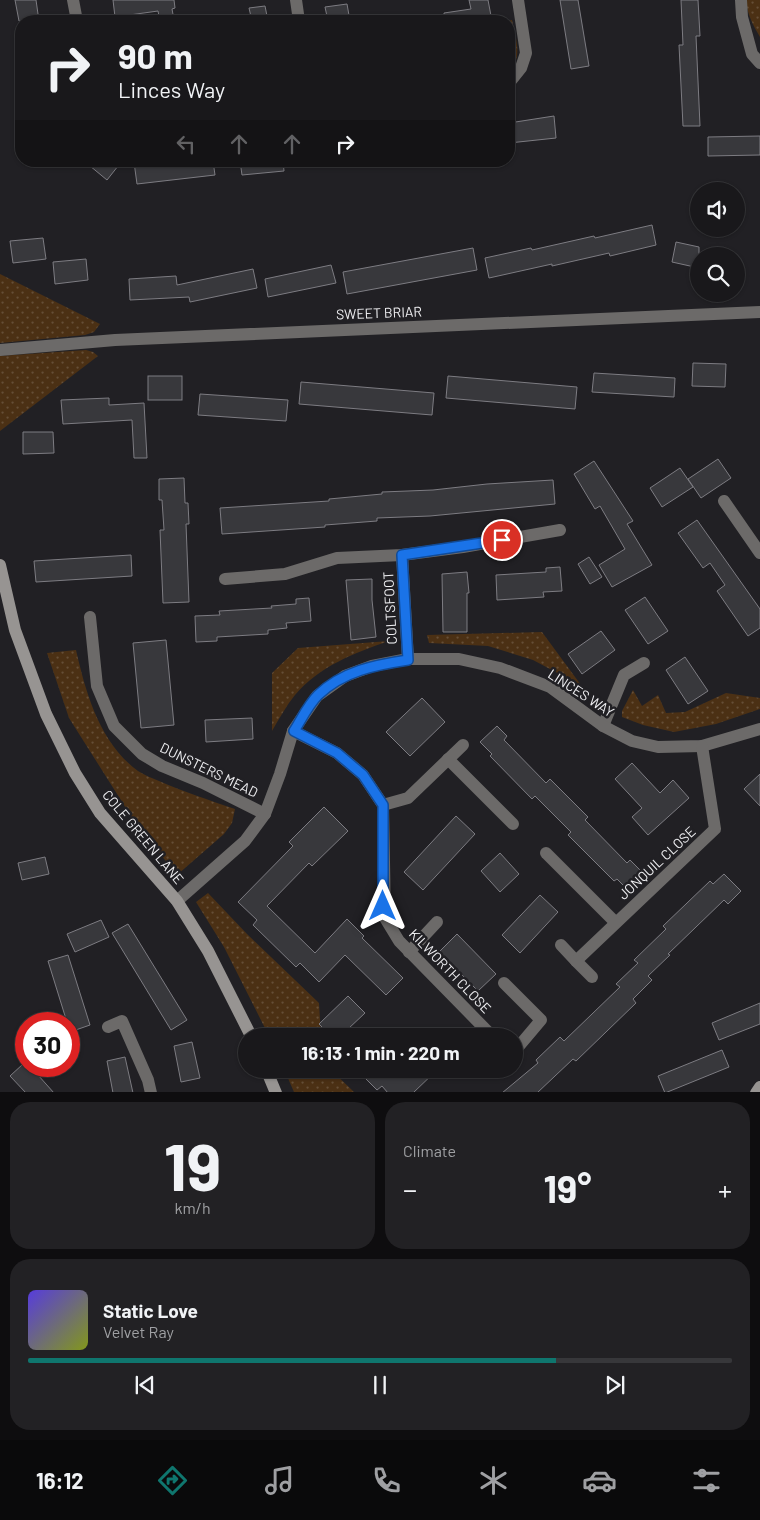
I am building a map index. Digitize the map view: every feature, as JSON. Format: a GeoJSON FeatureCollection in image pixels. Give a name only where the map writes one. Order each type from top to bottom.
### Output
{"type":"FeatureCollection","features":[{"type":"Feature","properties":{"kind":"street"},"geometry":{"type":"LineString","coordinates":[[73,0],[76,15]]}},
{"type":"Feature","properties":{"kind":"street"},"geometry":{"type":"LineString","coordinates":[[296,0],[298,15]]}},
{"type":"Feature","properties":{"kind":"street"},"geometry":{"type":"LineString","coordinates":[[515,76],[521,68],[526,53],[518,0]]}},
{"type":"Feature","properties":{"kind":"street"},"geometry":{"type":"LineString","coordinates":[[741,0],[742,17],[752,54],[760,63]]}},
{"type":"Feature","properties":{"kind":"street","name":"SWEET BRIAR"},"geometry":{"type":"LineString","coordinates":[[0,350],[115,340],[760,312]]}},
{"type":"Feature","properties":{"kind":"street"},"geometry":{"type":"LineString","coordinates":[[724,501],[760,552]]}},
{"type":"Feature","properties":{"kind":"street","name":"COLTSFOOT"},"geometry":{"type":"LineString","coordinates":[[225,579],[285,574],[337,558],[402,555],[463,547],[560,530]]}},
{"type":"Feature","properties":{"kind":"street","name":"COLTSFOOT"},"geometry":{"type":"LineString","coordinates":[[402,555],[408,660]]}},
{"type":"Feature","properties":{"kind":"street","name":"COLE GREEN LANE"},"geometry":{"type":"LineString","coordinates":[[0,565],[15,630],[46,714],[75,774],[100,813],[177,901],[208,951],[247,1028]]}},
{"type":"Feature","properties":{"kind":"street","name":"DUNSTERS MEAD"},"geometry":{"type":"LineString","coordinates":[[90,617],[97,686],[114,726],[142,754],[162,766],[265,814]]}},
{"type":"Feature","properties":{"kind":"street","name":"LINCES WAY"},"geometry":{"type":"LineString","coordinates":[[177,901],[245,841],[265,814],[294,731],[318,696],[345,676],[372,666],[408,660],[459,659],[500,668],[550,687],[603,726],[632,741],[658,747],[702,746],[760,729]]}},
{"type":"Feature","properties":{"kind":"street"},"geometry":{"type":"LineString","coordinates":[[603,726],[624,676],[644,663]]}},
{"type":"Feature","properties":{"kind":"street"},"geometry":{"type":"LineString","coordinates":[[294,731],[337,753],[363,775],[383,805],[408,798],[462,745]]}},
{"type":"Feature","properties":{"kind":"street","name":"JONQUIL CLOSE"},"geometry":{"type":"LineString","coordinates":[[576,961],[601,935],[715,829],[702,746]]}},
{"type":"Feature","properties":{"kind":"street"},"geometry":{"type":"LineString","coordinates":[[448,759],[513,824]]}},
{"type":"Feature","properties":{"kind":"street","name":"KILWORTH CLOSE"},"geometry":{"type":"LineString","coordinates":[[383,805],[385,918],[399,941],[484,1028]]}},
{"type":"Feature","properties":{"kind":"street"},"geometry":{"type":"LineString","coordinates":[[546,854],[615,922]]}},
{"type":"Feature","properties":{"kind":"street"},"geometry":{"type":"LineString","coordinates":[[409,952],[437,922]]}},
{"type":"Feature","properties":{"kind":"street"},"geometry":{"type":"LineString","coordinates":[[561,945],[592,977]]}},
{"type":"Feature","properties":{"kind":"street"},"geometry":{"type":"LineString","coordinates":[[504,983],[540,1020],[523,1041]]}},
{"type":"Feature","properties":{"kind":"street"},"geometry":{"type":"LineString","coordinates":[[108,1027],[122,1021],[148,1080],[151,1092]]}},
{"type":"Feature","properties":{"kind":"street"},"geometry":{"type":"LineString","coordinates":[[270,1078],[276,1092]]}},
{"type":"Feature","properties":{"kind":"street"},"geometry":{"type":"LineString","coordinates":[[756,1092],[760,1087]]}},
{"type":"Feature","properties":{"kind":"shaded area"},"geometry":{"type":"Polygon","coordinates":[[[746,0],[760,0],[760,37],[749,15],[746,0]]]}},
{"type":"Feature","properties":{"kind":"shaded area"},"geometry":{"type":"Polygon","coordinates":[[[515,36],[517,48],[515,62],[515,36]]]}},
{"type":"Feature","properties":{"kind":"shaded area"},"geometry":{"type":"Polygon","coordinates":[[[0,274],[100,324],[94,332],[85,335],[0,343],[0,274]]]}},
{"type":"Feature","properties":{"kind":"shaded area"},"geometry":{"type":"Polygon","coordinates":[[[86,350],[98,356],[0,431],[0,356],[86,350]]]}},
{"type":"Feature","properties":{"kind":"shaded area"},"geometry":{"type":"Polygon","coordinates":[[[542,632],[589,696],[565,677],[533,660],[488,646],[429,643],[427,635],[542,632]]]}},
{"type":"Feature","properties":{"kind":"shaded area"},"geometry":{"type":"Polygon","coordinates":[[[389,641],[350,656],[315,676],[295,695],[272,731],[272,673],[298,648],[389,641]]]}},
{"type":"Feature","properties":{"kind":"shaded area"},"geometry":{"type":"Polygon","coordinates":[[[76,650],[96,716],[104,732],[125,760],[138,771],[148,776],[235,809],[232,823],[224,834],[177,875],[136,824],[69,718],[47,653],[76,650]]]}},
{"type":"Feature","properties":{"kind":"shaded area"},"geometry":{"type":"Polygon","coordinates":[[[633,690],[642,706],[658,695],[666,713],[685,712],[726,693],[760,698],[760,709],[716,724],[674,732],[643,725],[622,717],[622,711],[633,690]]]}},
{"type":"Feature","properties":{"kind":"shaded area"},"geometry":{"type":"Polygon","coordinates":[[[208,893],[247,934],[319,1003],[321,1028],[265,1028],[224,947],[196,902],[208,893]]]}},
{"type":"Feature","properties":{"kind":"shaded area"},"geometry":{"type":"Polygon","coordinates":[[[288,1078],[339,1078],[354,1092],[294,1092],[288,1078]]]}},
{"type":"Feature","properties":{"kind":"building"},"geometry":{"type":"Polygon","coordinates":[[[15,0],[36,0],[38,15],[18,15],[15,0]]]}},
{"type":"Feature","properties":{"kind":"building"},"geometry":{"type":"Polygon","coordinates":[[[113,0],[174,0],[173,15],[159,15],[158,11],[115,15],[113,0]]]}},
{"type":"Feature","properties":{"kind":"building"},"geometry":{"type":"Polygon","coordinates":[[[469,0],[488,0],[491,15],[444,15],[444,13],[471,9],[469,0]]]}},
{"type":"Feature","properties":{"kind":"building"},"geometry":{"type":"Polygon","coordinates":[[[560,0],[578,0],[589,66],[571,69],[560,0]]]}},
{"type":"Feature","properties":{"kind":"building"},"geometry":{"type":"Polygon","coordinates":[[[681,0],[698,0],[700,36],[696,36],[700,126],[683,126],[679,45],[683,45],[681,0]]]}},
{"type":"Feature","properties":{"kind":"building"},"geometry":{"type":"Polygon","coordinates":[[[347,4],[349,15],[327,15],[325,7],[347,4]]]}},
{"type":"Feature","properties":{"kind":"building"},"geometry":{"type":"Polygon","coordinates":[[[265,6],[267,15],[251,15],[249,8],[265,6]]]}},
{"type":"Feature","properties":{"kind":"building"},"geometry":{"type":"Polygon","coordinates":[[[554,116],[556,138],[515,142],[515,122],[554,116]]]}},
{"type":"Feature","properties":{"kind":"building"},"geometry":{"type":"Polygon","coordinates":[[[760,136],[760,155],[708,156],[708,137],[760,136]]]}},
{"type":"Feature","properties":{"kind":"building"},"geometry":{"type":"Polygon","coordinates":[[[91,167],[117,167],[107,180],[91,167]]]}},
{"type":"Feature","properties":{"kind":"building"},"geometry":{"type":"Polygon","coordinates":[[[135,167],[214,167],[215,175],[137,184],[135,167]]]}},
{"type":"Feature","properties":{"kind":"building"},"geometry":{"type":"Polygon","coordinates":[[[241,167],[284,167],[284,171],[242,175],[241,167]]]}},
{"type":"Feature","properties":{"kind":"building"},"geometry":{"type":"Polygon","coordinates":[[[652,225],[656,245],[610,256],[609,253],[489,278],[485,258],[594,236],[595,238],[652,225]]]}},
{"type":"Feature","properties":{"kind":"building"},"geometry":{"type":"Polygon","coordinates":[[[43,238],[46,259],[13,263],[10,241],[43,238]]]}},
{"type":"Feature","properties":{"kind":"building"},"geometry":{"type":"Polygon","coordinates":[[[676,242],[699,247],[690,247],[690,266],[672,262],[676,242]]]}},
{"type":"Feature","properties":{"kind":"building"},"geometry":{"type":"Polygon","coordinates":[[[473,248],[477,270],[347,294],[343,272],[473,248]]]}},
{"type":"Feature","properties":{"kind":"building"},"geometry":{"type":"Polygon","coordinates":[[[86,259],[88,280],[55,284],[53,262],[86,259]]]}},
{"type":"Feature","properties":{"kind":"building"},"geometry":{"type":"Polygon","coordinates":[[[331,265],[336,283],[268,297],[265,279],[331,265]]]}},
{"type":"Feature","properties":{"kind":"building"},"geometry":{"type":"Polygon","coordinates":[[[253,269],[257,288],[190,302],[189,297],[130,300],[129,279],[176,276],[177,285],[253,269]]]}},
{"type":"Feature","properties":{"kind":"building"},"geometry":{"type":"Polygon","coordinates":[[[693,363],[726,364],[725,387],[692,386],[693,363]]]}},
{"type":"Feature","properties":{"kind":"building"},"geometry":{"type":"Polygon","coordinates":[[[594,373],[675,378],[674,397],[592,392],[594,373]]]}},
{"type":"Feature","properties":{"kind":"building"},"geometry":{"type":"Polygon","coordinates":[[[148,376],[182,376],[182,400],[148,400],[148,376]]]}},
{"type":"Feature","properties":{"kind":"building"},"geometry":{"type":"Polygon","coordinates":[[[448,376],[577,387],[575,409],[446,398],[448,376]]]}},
{"type":"Feature","properties":{"kind":"building"},"geometry":{"type":"Polygon","coordinates":[[[301,382],[434,393],[432,415],[299,404],[301,382]]]}},
{"type":"Feature","properties":{"kind":"building"},"geometry":{"type":"Polygon","coordinates":[[[200,394],[288,400],[286,421],[198,415],[200,394]]]}},
{"type":"Feature","properties":{"kind":"building"},"geometry":{"type":"Polygon","coordinates":[[[109,398],[109,405],[144,403],[147,458],[134,458],[132,420],[63,424],[61,400],[109,398]]]}},
{"type":"Feature","properties":{"kind":"building"},"geometry":{"type":"Polygon","coordinates":[[[23,432],[53,432],[54,453],[23,454],[23,432]]]}},
{"type":"Feature","properties":{"kind":"building"},"geometry":{"type":"Polygon","coordinates":[[[718,459],[731,478],[701,498],[688,479],[718,459]]]}},
{"type":"Feature","properties":{"kind":"building"},"geometry":{"type":"Polygon","coordinates":[[[594,461],[633,521],[627,524],[652,565],[612,587],[599,565],[625,549],[600,506],[595,509],[574,474],[594,461]]]}},
{"type":"Feature","properties":{"kind":"building"},"geometry":{"type":"Polygon","coordinates":[[[680,468],[693,487],[662,507],[650,488],[680,468]]]}},
{"type":"Feature","properties":{"kind":"building"},"geometry":{"type":"Polygon","coordinates":[[[184,478],[185,503],[188,503],[189,524],[186,524],[189,602],[163,603],[160,530],[164,530],[162,500],[159,500],[159,479],[184,478]]]}},
{"type":"Feature","properties":{"kind":"building"},"geometry":{"type":"Polygon","coordinates":[[[553,480],[555,504],[430,516],[377,518],[377,521],[325,525],[325,527],[222,534],[220,508],[329,501],[329,499],[382,494],[382,492],[433,490],[553,480]]]}},
{"type":"Feature","properties":{"kind":"building"},"geometry":{"type":"Polygon","coordinates":[[[697,520],[760,609],[760,628],[748,636],[717,591],[725,585],[710,563],[703,568],[678,533],[697,520]]]}},
{"type":"Feature","properties":{"kind":"building"},"geometry":{"type":"Polygon","coordinates":[[[131,555],[132,576],[36,582],[34,561],[131,555]]]}},
{"type":"Feature","properties":{"kind":"building"},"geometry":{"type":"Polygon","coordinates":[[[589,557],[602,577],[590,584],[578,564],[589,557]]]}},
{"type":"Feature","properties":{"kind":"building"},"geometry":{"type":"Polygon","coordinates":[[[560,567],[562,591],[543,592],[544,597],[497,600],[496,575],[546,572],[546,568],[560,567]]]}},
{"type":"Feature","properties":{"kind":"building"},"geometry":{"type":"Polygon","coordinates":[[[467,572],[469,593],[467,593],[467,632],[443,632],[442,574],[467,572]]]}},
{"type":"Feature","properties":{"kind":"building"},"geometry":{"type":"Polygon","coordinates":[[[372,579],[376,637],[351,640],[346,580],[372,579]]]}},
{"type":"Feature","properties":{"kind":"building"},"geometry":{"type":"Polygon","coordinates":[[[645,597],[668,631],[648,644],[625,610],[645,597]]]}},
{"type":"Feature","properties":{"kind":"building"},"geometry":{"type":"Polygon","coordinates":[[[309,598],[311,621],[286,623],[287,628],[268,630],[268,634],[217,637],[217,641],[196,642],[195,616],[220,615],[219,611],[272,608],[271,606],[296,604],[296,599],[309,598]]]}},
{"type":"Feature","properties":{"kind":"building"},"geometry":{"type":"Polygon","coordinates":[[[601,631],[615,650],[582,674],[568,654],[601,631]]]}},
{"type":"Feature","properties":{"kind":"building"},"geometry":{"type":"Polygon","coordinates":[[[166,640],[174,725],[141,728],[133,643],[166,640]]]}},
{"type":"Feature","properties":{"kind":"building"},"geometry":{"type":"Polygon","coordinates":[[[685,657],[708,691],[688,704],[666,670],[685,657]]]}},
{"type":"Feature","properties":{"kind":"building"},"geometry":{"type":"Polygon","coordinates":[[[422,698],[445,722],[410,756],[386,732],[422,698]]]}},
{"type":"Feature","properties":{"kind":"building"},"geometry":{"type":"Polygon","coordinates":[[[252,718],[253,739],[206,742],[205,720],[252,718]]]}},
{"type":"Feature","properties":{"kind":"building"},"geometry":{"type":"Polygon","coordinates":[[[497,726],[507,736],[504,740],[546,783],[550,779],[588,817],[585,820],[627,863],[630,860],[643,873],[627,889],[617,879],[614,881],[568,835],[571,832],[535,796],[532,799],[490,756],[492,754],[480,742],[497,726]]]}},
{"type":"Feature","properties":{"kind":"building"},"geometry":{"type":"Polygon","coordinates":[[[632,763],[660,793],[673,780],[689,798],[648,835],[632,817],[642,808],[615,779],[632,763]]]}},
{"type":"Feature","properties":{"kind":"building"},"geometry":{"type":"Polygon","coordinates":[[[760,774],[760,806],[744,789],[760,774]]]}},
{"type":"Feature","properties":{"kind":"building"},"geometry":{"type":"Polygon","coordinates":[[[324,807],[348,831],[312,866],[309,863],[267,906],[315,953],[347,919],[364,936],[362,938],[403,978],[386,995],[345,955],[319,982],[300,963],[296,967],[253,925],[257,920],[238,902],[293,846],[289,842],[324,807]]]}},
{"type":"Feature","properties":{"kind":"building"},"geometry":{"type":"Polygon","coordinates":[[[456,816],[475,834],[423,890],[404,872],[456,816]]]}},
{"type":"Feature","properties":{"kind":"building"},"geometry":{"type":"Polygon","coordinates":[[[500,853],[519,874],[500,892],[481,871],[500,853]]]}},
{"type":"Feature","properties":{"kind":"building"},"geometry":{"type":"Polygon","coordinates":[[[45,857],[49,874],[22,880],[18,863],[45,857]]]}},
{"type":"Feature","properties":{"kind":"building"},"geometry":{"type":"Polygon","coordinates":[[[724,874],[741,891],[728,904],[724,900],[668,954],[670,955],[648,976],[652,980],[633,999],[636,1003],[576,1061],[573,1059],[538,1092],[503,1092],[520,1078],[523,1078],[523,1076],[538,1063],[536,1060],[560,1037],[564,1041],[620,987],[616,984],[638,963],[634,960],[666,929],[663,926],[710,881],[713,884],[724,874]]]}},
{"type":"Feature","properties":{"kind":"building"},"geometry":{"type":"Polygon","coordinates":[[[540,895],[558,912],[520,953],[502,935],[540,895]]]}},
{"type":"Feature","properties":{"kind":"building"},"geometry":{"type":"Polygon","coordinates":[[[101,920],[109,937],[75,952],[67,934],[101,920]]]}},
{"type":"Feature","properties":{"kind":"building"},"geometry":{"type":"Polygon","coordinates":[[[128,924],[187,1020],[171,1030],[112,933],[128,924]]]}},
{"type":"Feature","properties":{"kind":"building"},"geometry":{"type":"Polygon","coordinates":[[[457,934],[496,974],[478,991],[439,952],[457,934]]]}},
{"type":"Feature","properties":{"kind":"building"},"geometry":{"type":"Polygon","coordinates":[[[68,955],[90,1025],[80,1028],[80,1012],[64,1012],[48,961],[68,955]]]}},
{"type":"Feature","properties":{"kind":"building"},"geometry":{"type":"Polygon","coordinates":[[[348,996],[365,1013],[349,1028],[323,1028],[319,1024],[348,996]]]}},
{"type":"Feature","properties":{"kind":"building"},"geometry":{"type":"Polygon","coordinates":[[[760,1003],[760,1024],[719,1040],[712,1023],[760,1003]]]}},
{"type":"Feature","properties":{"kind":"building"},"geometry":{"type":"Polygon","coordinates":[[[192,1042],[200,1078],[181,1082],[174,1046],[192,1042]]]}},
{"type":"Feature","properties":{"kind":"building"},"geometry":{"type":"Polygon","coordinates":[[[722,1050],[729,1067],[667,1092],[665,1092],[658,1076],[722,1050]]]}},
{"type":"Feature","properties":{"kind":"building"},"geometry":{"type":"Polygon","coordinates":[[[125,1057],[133,1092],[113,1092],[107,1061],[125,1057]]]}},
{"type":"Feature","properties":{"kind":"building"},"geometry":{"type":"Polygon","coordinates":[[[15,1071],[15,1077],[40,1077],[53,1092],[25,1092],[10,1076],[15,1071]]]}},
{"type":"Feature","properties":{"kind":"building"},"geometry":{"type":"Polygon","coordinates":[[[365,1078],[429,1078],[414,1092],[387,1092],[382,1086],[377,1090],[365,1078]]]}},
{"type":"Feature","properties":{"kind":"route"},"geometry":{"type":"LineString","coordinates":[[383,906],[383,805],[363,775],[337,753],[294,731],[318,696],[345,676],[372,666],[408,660],[402,555],[502,540]]}}]}
